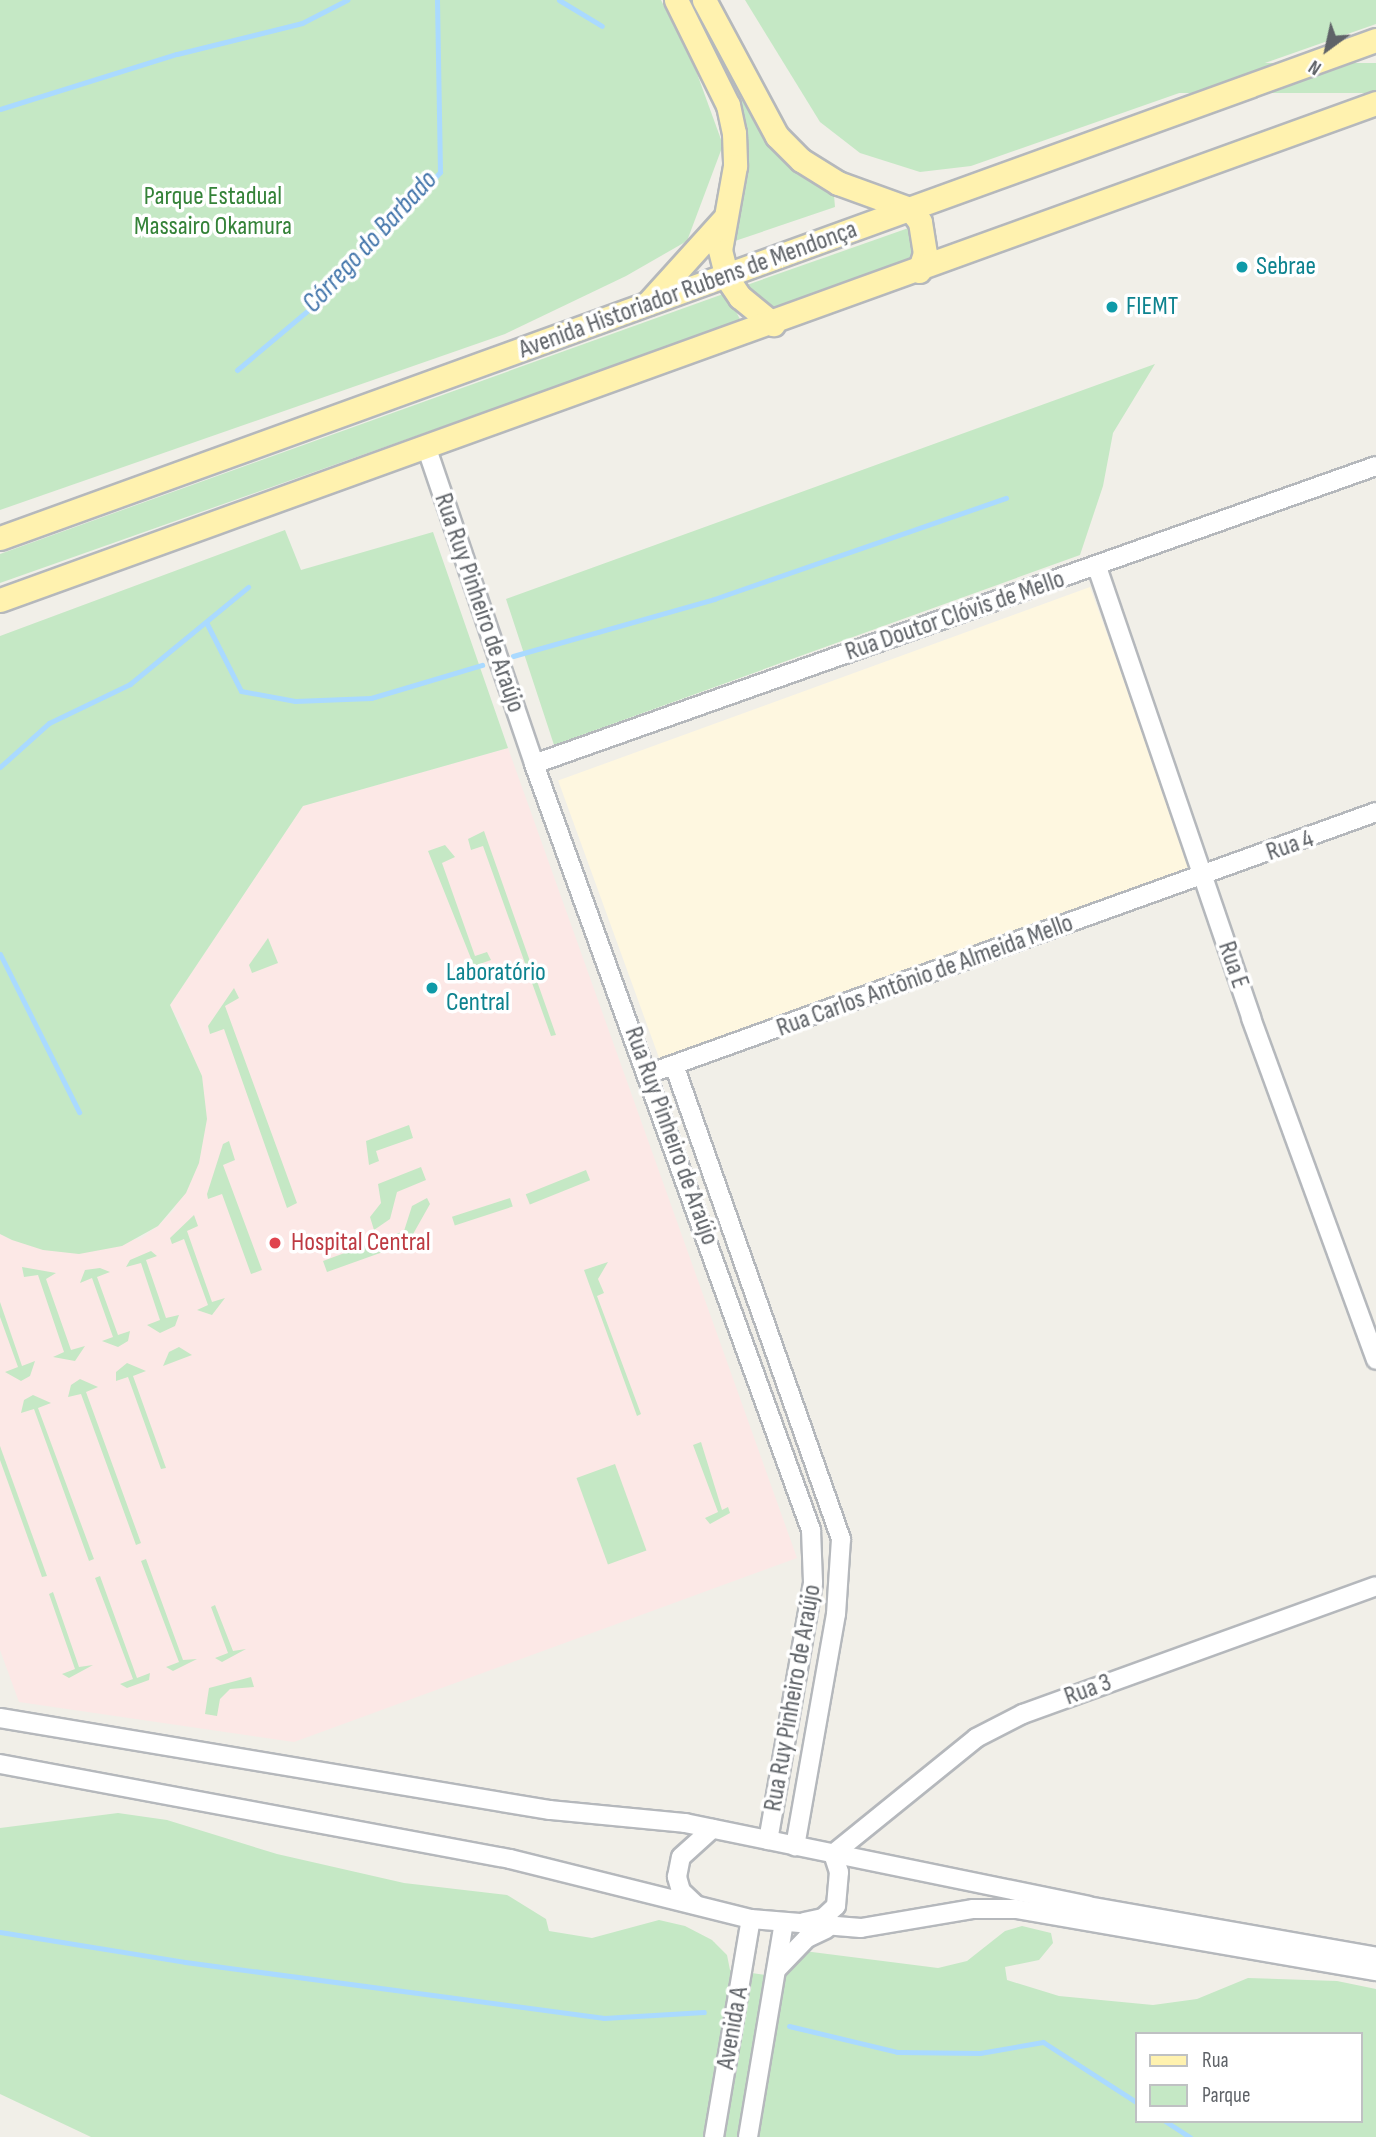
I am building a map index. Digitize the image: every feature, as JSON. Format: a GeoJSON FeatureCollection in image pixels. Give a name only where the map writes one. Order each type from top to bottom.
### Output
{"type":"FeatureCollection","features":[{"type":"Feature","properties":{"kind":"main road"},"geometry":{"type":"LineString","coordinates":[[676,0],[728,105],[735,166],[723,220],[720,250],[727,278],[745,302],[773,324]]}},
{"type":"Feature","properties":{"kind":"main road"},"geometry":{"type":"LineString","coordinates":[[704,0],[777,136],[801,160],[838,183],[909,209],[925,237],[919,271]]}},
{"type":"Feature","properties":{"kind":"main road","name":"Avenida Historiador Rubens de Mendonça"},"geometry":{"type":"LineString","coordinates":[[0,538],[727,278],[909,209],[1376,40]]}},
{"type":"Feature","properties":{"kind":"main road"},"geometry":{"type":"LineString","coordinates":[[0,600],[773,324],[1376,103]]}},
{"type":"Feature","properties":{"kind":"main road"},"geometry":{"type":"LineString","coordinates":[[646,305],[723,220]]}},
{"type":"Feature","properties":{"kind":"street","name":"Rua Ruy Pinheiro de Araújo"},"geometry":{"type":"LineString","coordinates":[[426,446],[534,764],[811,1530],[813,1583],[768,1840]]}},
{"type":"Feature","properties":{"kind":"street","name":"Rua Doutor Clóvis de Mello"},"geometry":{"type":"LineString","coordinates":[[534,764],[1097,567],[1376,466]]}},
{"type":"Feature","properties":{"kind":"street","name":"Rua E"},"geometry":{"type":"LineString","coordinates":[[1097,567],[1202,877],[1376,1360]]}},
{"type":"Feature","properties":{"kind":"street","name":"Rua 4"},"geometry":{"type":"LineString","coordinates":[[1202,877],[1376,812]]}},
{"type":"Feature","properties":{"kind":"street","name":"Rua Carlos Antônio de Almeida Mello"},"geometry":{"type":"LineString","coordinates":[[648,1074],[1202,877]]}},
{"type":"Feature","properties":{"kind":"street","name":"Rua Ruy Pinheiro de Araújo"},"geometry":{"type":"LineString","coordinates":[[674,1065],[841,1539],[836,1614],[795,1846]]}},
{"type":"Feature","properties":{"kind":"street","name":"Rua 3"},"geometry":{"type":"LineString","coordinates":[[833,1854],[936,1766],[1023,1714],[1376,1586]]}},
{"type":"Feature","properties":{"kind":"street"},"geometry":{"type":"LineString","coordinates":[[0,1718],[550,1810],[712,1829],[1088,1906],[1376,1957]]}},
{"type":"Feature","properties":{"kind":"street"},"geometry":{"type":"LineString","coordinates":[[0,1764],[510,1859],[700,1909],[751,1919],[830,1928],[861,1928],[973,1909],[1016,1909],[1376,1971]]}},
{"type":"Feature","properties":{"kind":"street"},"geometry":{"type":"LineString","coordinates":[[700,1909],[681,1891],[677,1877],[681,1857],[712,1829]]}},
{"type":"Feature","properties":{"kind":"street"},"geometry":{"type":"LineString","coordinates":[[787,1924],[823,1918],[835,1906],[839,1881],[833,1854]]}},
{"type":"Feature","properties":{"kind":"street","name":"Avenida A"},"geometry":{"type":"LineString","coordinates":[[714,2137],[751,1919]]}},
{"type":"Feature","properties":{"kind":"street","name":"Avenida A"},"geometry":{"type":"LineString","coordinates":[[748,2137],[776,1971],[787,1924]]}},
{"type":"Feature","properties":{"kind":"street","name":"Avenida A"},"geometry":{"type":"LineString","coordinates":[[776,1971],[807,1938],[830,1928]]}},
{"type":"Feature","properties":{"kind":"shaded area"},"geometry":{"type":"Polygon","coordinates":[[[1090,587],[1195,876],[663,1070],[558,781],[1090,587]]]}},
{"type":"Feature","properties":{"kind":"shaded area","name":"Hospital Central"},"geometry":{"type":"Polygon","coordinates":[[[508,748],[797,1558],[294,1742],[19,1702],[0,1650],[0,1234],[12,1240],[140,1239],[158,1226],[175,1209],[186,1035],[170,1005],[303,806],[508,748]]]}},
{"type":"Feature","properties":{"kind":"green space","name":"Parque Estadual Massairo Okamura"},"geometry":{"type":"Polygon","coordinates":[[[0,0],[661,0],[695,68],[723,145],[687,241],[626,276],[505,334],[0,510],[0,0]]]}},
{"type":"Feature","properties":{"kind":"green space"},"geometry":{"type":"Polygon","coordinates":[[[685,0],[693,0],[765,139],[788,166],[834,195],[835,207],[732,242],[743,178],[685,0]]]}},
{"type":"Feature","properties":{"kind":"green space"},"geometry":{"type":"Polygon","coordinates":[[[745,0],[1376,0],[1376,24],[971,166],[920,172],[860,153],[820,122],[745,0]]]}},
{"type":"Feature","properties":{"kind":"green space"},"geometry":{"type":"Polygon","coordinates":[[[898,63],[1376,63],[1376,93],[898,93],[898,63]]]}},
{"type":"Feature","properties":{"kind":"green space"},"geometry":{"type":"Polygon","coordinates":[[[917,225],[918,257],[767,310],[741,287],[917,225]]]}},
{"type":"Feature","properties":{"kind":"green space"},"geometry":{"type":"Polygon","coordinates":[[[726,293],[741,321],[0,583],[0,554],[726,293]]]}},
{"type":"Feature","properties":{"kind":"green space"},"geometry":{"type":"Polygon","coordinates":[[[1155,364],[1113,433],[1103,486],[1080,555],[554,745],[506,599],[1155,364]]]}},
{"type":"Feature","properties":{"kind":"green space"},"geometry":{"type":"Polygon","coordinates":[[[285,530],[301,570],[433,532],[508,748],[303,806],[170,1005],[202,1076],[207,1119],[199,1163],[186,1193],[158,1226],[122,1246],[79,1254],[43,1250],[12,1240],[0,1234],[0,636],[285,530]]]}},
{"type":"Feature","properties":{"kind":"green space"},"geometry":{"type":"Polygon","coordinates":[[[484,831],[556,1035],[551,1036],[483,846],[471,850],[468,839],[484,831]]]}},
{"type":"Feature","properties":{"kind":"green space"},"geometry":{"type":"Polygon","coordinates":[[[445,845],[455,857],[442,863],[475,956],[487,952],[491,960],[474,966],[428,851],[445,845]]]}},
{"type":"Feature","properties":{"kind":"green space"},"geometry":{"type":"Polygon","coordinates":[[[268,938],[278,963],[252,973],[249,965],[268,938]]]}},
{"type":"Feature","properties":{"kind":"green space"},"geometry":{"type":"Polygon","coordinates":[[[234,988],[239,998],[225,1006],[297,1203],[287,1208],[224,1029],[210,1034],[208,1026],[234,988]]]}},
{"type":"Feature","properties":{"kind":"green space"},"geometry":{"type":"Polygon","coordinates":[[[409,1125],[413,1138],[376,1151],[379,1161],[369,1165],[366,1141],[409,1125]]]}},
{"type":"Feature","properties":{"kind":"green space"},"geometry":{"type":"Polygon","coordinates":[[[229,1141],[235,1160],[223,1165],[262,1270],[251,1274],[222,1194],[208,1199],[207,1194],[223,1144],[229,1141]]]}},
{"type":"Feature","properties":{"kind":"green space"},"geometry":{"type":"Polygon","coordinates":[[[421,1167],[426,1180],[397,1192],[390,1219],[374,1230],[370,1217],[381,1203],[378,1184],[421,1167]]]}},
{"type":"Feature","properties":{"kind":"green space"},"geometry":{"type":"Polygon","coordinates":[[[586,1170],[590,1180],[530,1205],[526,1194],[586,1170]]]}},
{"type":"Feature","properties":{"kind":"green space"},"geometry":{"type":"Polygon","coordinates":[[[427,1198],[430,1204],[408,1243],[327,1272],[323,1261],[404,1231],[412,1206],[427,1198]]]}},
{"type":"Feature","properties":{"kind":"green space"},"geometry":{"type":"Polygon","coordinates":[[[510,1198],[513,1207],[455,1225],[452,1217],[510,1198]]]}},
{"type":"Feature","properties":{"kind":"green space"},"geometry":{"type":"Polygon","coordinates":[[[194,1215],[198,1226],[187,1231],[212,1302],[225,1298],[212,1315],[197,1310],[208,1305],[184,1239],[172,1244],[170,1238],[194,1215]]]}},
{"type":"Feature","properties":{"kind":"green space"},"geometry":{"type":"Polygon","coordinates":[[[151,1251],[157,1256],[146,1260],[166,1318],[179,1315],[175,1326],[160,1333],[147,1325],[160,1320],[141,1263],[126,1267],[130,1260],[151,1251]]]}},
{"type":"Feature","properties":{"kind":"green space"},"geometry":{"type":"Polygon","coordinates":[[[608,1262],[598,1279],[604,1293],[597,1296],[641,1414],[637,1416],[584,1270],[608,1262]]]}},
{"type":"Feature","properties":{"kind":"green space"},"geometry":{"type":"Polygon","coordinates":[[[22,1267],[56,1273],[46,1279],[71,1350],[85,1346],[75,1361],[53,1357],[64,1352],[38,1275],[24,1277],[22,1267]]]}},
{"type":"Feature","properties":{"kind":"green space"},"geometry":{"type":"Polygon","coordinates":[[[100,1268],[110,1272],[97,1277],[118,1335],[130,1331],[128,1341],[118,1347],[102,1341],[113,1337],[92,1278],[80,1283],[85,1270],[100,1268]]]}},
{"type":"Feature","properties":{"kind":"green space"},"geometry":{"type":"Polygon","coordinates":[[[0,1302],[22,1366],[35,1361],[30,1376],[21,1381],[5,1372],[18,1367],[0,1317],[0,1302]]]}},
{"type":"Feature","properties":{"kind":"green space"},"geometry":{"type":"Polygon","coordinates":[[[179,1347],[192,1355],[163,1366],[169,1352],[179,1347]]]}},
{"type":"Feature","properties":{"kind":"green space"},"geometry":{"type":"Polygon","coordinates":[[[127,1363],[146,1371],[133,1376],[166,1468],[161,1469],[128,1377],[116,1381],[116,1372],[127,1363]]]}},
{"type":"Feature","properties":{"kind":"green space"},"geometry":{"type":"Polygon","coordinates":[[[80,1379],[98,1387],[86,1392],[141,1543],[136,1545],[81,1394],[68,1397],[71,1385],[80,1379]]]}},
{"type":"Feature","properties":{"kind":"green space"},"geometry":{"type":"Polygon","coordinates":[[[33,1395],[51,1403],[38,1408],[94,1559],[89,1561],[34,1409],[21,1413],[24,1400],[33,1395]]]}},
{"type":"Feature","properties":{"kind":"green space"},"geometry":{"type":"Polygon","coordinates":[[[701,1442],[722,1510],[728,1507],[730,1513],[710,1524],[705,1518],[718,1512],[693,1445],[701,1442]]]}},
{"type":"Feature","properties":{"kind":"green space"},"geometry":{"type":"Polygon","coordinates":[[[0,1446],[47,1576],[42,1577],[0,1460],[0,1446]]]}},
{"type":"Feature","properties":{"kind":"green space"},"geometry":{"type":"Polygon","coordinates":[[[615,1464],[646,1550],[608,1564],[576,1478],[615,1464]]]}},
{"type":"Feature","properties":{"kind":"green space"},"geometry":{"type":"Polygon","coordinates":[[[146,1559],[183,1660],[197,1659],[173,1671],[166,1667],[179,1662],[141,1561],[146,1559]]]}},
{"type":"Feature","properties":{"kind":"green space"},"geometry":{"type":"Polygon","coordinates":[[[100,1576],[137,1678],[150,1673],[149,1680],[127,1688],[120,1684],[133,1679],[95,1578],[100,1576]]]}},
{"type":"Feature","properties":{"kind":"green space"},"geometry":{"type":"Polygon","coordinates":[[[53,1592],[79,1667],[93,1665],[69,1678],[62,1674],[75,1669],[49,1594],[53,1592]]]}},
{"type":"Feature","properties":{"kind":"green space"},"geometry":{"type":"Polygon","coordinates":[[[215,1605],[233,1651],[246,1649],[222,1662],[215,1658],[228,1653],[211,1607],[215,1605]]]}},
{"type":"Feature","properties":{"kind":"green space"},"geometry":{"type":"Polygon","coordinates":[[[251,1677],[254,1687],[230,1689],[220,1699],[217,1716],[205,1714],[209,1688],[251,1677]]]}},
{"type":"Feature","properties":{"kind":"green space"},"geometry":{"type":"Polygon","coordinates":[[[118,1813],[167,1820],[277,1854],[404,1883],[507,1895],[546,1919],[549,1931],[592,1938],[659,1920],[685,1926],[712,1940],[727,1955],[730,1970],[766,1975],[774,1963],[804,1951],[938,1968],[967,1961],[1005,1931],[1022,1926],[1051,1933],[1053,1943],[1039,1960],[1005,1967],[1007,1980],[1059,1996],[1153,2005],[1197,1999],[1248,1978],[1337,1981],[1376,1989],[1376,2137],[91,2137],[0,2094],[0,1828],[118,1813]]]}},
{"type":"Feature","properties":{"kind":"waterway"},"geometry":{"type":"LineString","coordinates":[[0,109],[177,54],[302,23],[347,0]]}},
{"type":"Feature","properties":{"kind":"waterway","name":"Córrego do Barbado"},"geometry":{"type":"LineString","coordinates":[[237,370],[319,301],[440,172],[437,0]]}},
{"type":"Feature","properties":{"kind":"waterway","name":"Córrego do Barbado"},"geometry":{"type":"LineString","coordinates":[[559,0],[602,26]]}},
{"type":"Feature","properties":{"kind":"waterway"},"geometry":{"type":"LineString","coordinates":[[513,656],[714,599],[1006,498]]}},
{"type":"Feature","properties":{"kind":"waterway","name":"Córrego do Barbado"},"geometry":{"type":"LineString","coordinates":[[0,767],[49,723],[130,684],[248,587]]}},
{"type":"Feature","properties":{"kind":"waterway"},"geometry":{"type":"LineString","coordinates":[[206,622],[241,691],[295,701],[371,698],[482,665]]}},
{"type":"Feature","properties":{"kind":"waterway","name":"Córrego do Barbado"},"geometry":{"type":"LineString","coordinates":[[0,954],[79,1112]]}},
{"type":"Feature","properties":{"kind":"waterway"},"geometry":{"type":"LineString","coordinates":[[0,1932],[185,1962],[604,2018],[704,2012]]}},
{"type":"Feature","properties":{"kind":"waterway"},"geometry":{"type":"LineString","coordinates":[[789,2026],[897,2052],[980,2053],[1043,2042],[1134,2101]]}},
{"type":"Feature","properties":{"kind":"waterway"},"geometry":{"type":"LineString","coordinates":[[1168,2123],[1190,2137]]}},
{"type":"Feature","properties":{"kind":"place","name":"Sebrae"},"geometry":{"type":"Point","coordinates":[1242,267]}},
{"type":"Feature","properties":{"kind":"place","name":"FIEMT"},"geometry":{"type":"Point","coordinates":[1112,307]}},
{"type":"Feature","properties":{"kind":"place","name":"Laboratório Central"},"geometry":{"type":"Point","coordinates":[432,988]}},
{"type":"Feature","properties":{"kind":"place","name":"Hospital Central"},"geometry":{"type":"Point","coordinates":[275,1243]}}]}
